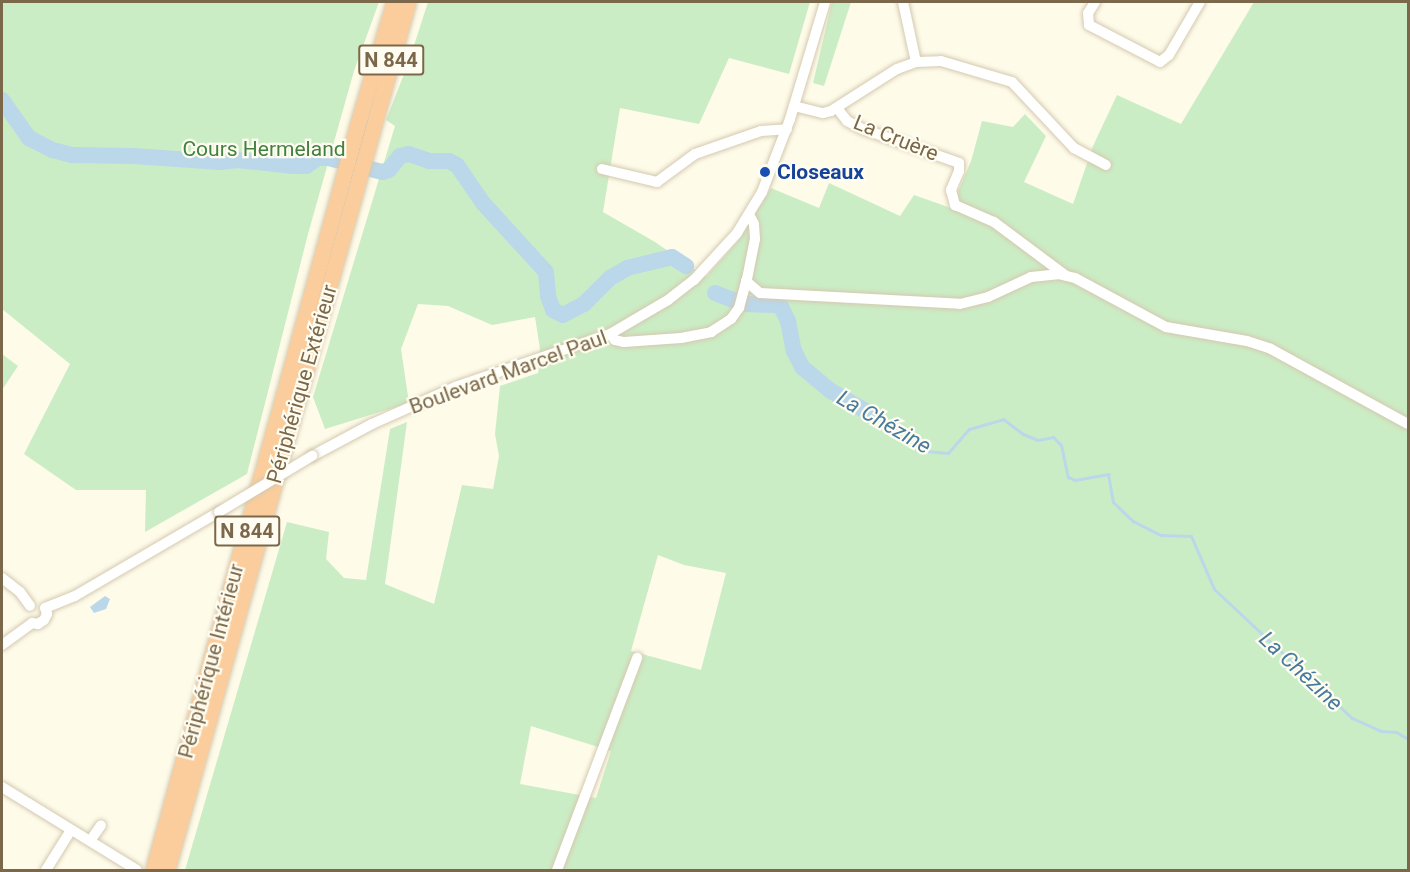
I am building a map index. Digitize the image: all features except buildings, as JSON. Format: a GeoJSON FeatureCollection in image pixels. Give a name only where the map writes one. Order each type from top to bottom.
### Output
{"type":"FeatureCollection","features":[{"type":"Feature","properties":{"kind":"highway","name":"Périphérique Intérieur"},"geometry":{"type":"LineString","coordinates":[[153,870],[360,116],[394,2]]}},
{"type":"Feature","properties":{"kind":"highway","name":"Périphérique Extérieur"},"geometry":{"type":"LineString","coordinates":[[167,870],[408,2]]}},
{"type":"Feature","properties":{"kind":"street","name":"Boulevard Marcel Paul"},"geometry":{"type":"LineString","coordinates":[[45,608],[75,596],[312,456],[372,424],[455,387],[610,334],[668,300],[694,280],[737,233],[772,169],[787,129],[825,2]]}},
{"type":"Feature","properties":{"kind":"street"},"geometry":{"type":"LineString","coordinates":[[903,2],[916,62]]}},
{"type":"Feature","properties":{"kind":"street"},"geometry":{"type":"LineString","coordinates":[[1095,2],[1088,13],[1089,25],[1160,62],[1169,55],[1200,2]]}},
{"type":"Feature","properties":{"kind":"street"},"geometry":{"type":"LineString","coordinates":[[794,106],[823,113],[837,108],[897,69],[916,62],[941,61],[1012,82],[1074,148],[1106,165]]}},
{"type":"Feature","properties":{"kind":"street","name":"La Cruère"},"geometry":{"type":"LineString","coordinates":[[837,108],[847,121],[863,129],[959,163],[959,171],[951,190],[956,205],[994,222],[1067,276]]}},
{"type":"Feature","properties":{"kind":"street"},"geometry":{"type":"LineString","coordinates":[[602,169],[657,182],[695,154],[761,131],[787,129]]}},
{"type":"Feature","properties":{"kind":"street"},"geometry":{"type":"LineString","coordinates":[[610,334],[615,340],[624,342],[681,338],[711,332],[731,319],[739,308],[755,239],[754,224],[749,214]]}},
{"type":"Feature","properties":{"kind":"street"},"geometry":{"type":"LineString","coordinates":[[746,281],[760,293],[960,304],[988,297],[1037,275],[1067,276],[1166,327],[1247,340],[1271,349],[1408,424]]}},
{"type":"Feature","properties":{"kind":"street"},"geometry":{"type":"LineString","coordinates":[[2,578],[20,592],[30,606]]}},
{"type":"Feature","properties":{"kind":"street"},"geometry":{"type":"LineString","coordinates":[[36,604],[45,608],[44,620],[38,624],[32,623],[26,615],[30,606],[36,604]]}},
{"type":"Feature","properties":{"kind":"street"},"geometry":{"type":"LineString","coordinates":[[2,645],[32,623]]}},
{"type":"Feature","properties":{"kind":"street"},"geometry":{"type":"LineString","coordinates":[[556,870],[637,658]]}},
{"type":"Feature","properties":{"kind":"street"},"geometry":{"type":"LineString","coordinates":[[2,787],[133,868]]}},
{"type":"Feature","properties":{"kind":"street"},"geometry":{"type":"LineString","coordinates":[[90,842],[101,825]]}},
{"type":"Feature","properties":{"kind":"street"},"geometry":{"type":"LineString","coordinates":[[46,870],[71,830]]}},
{"type":"Feature","properties":{"kind":"green space","name":"Cours Hermeland"},"geometry":{"type":"Polygon","coordinates":[[[2,2],[379,2],[354,71],[308,234],[247,474],[145,532],[146,490],[76,490],[24,454],[70,364],[2,309],[2,2]]]}},
{"type":"Feature","properties":{"kind":"green space"},"geometry":{"type":"Polygon","coordinates":[[[428,2],[810,2],[789,74],[729,58],[699,124],[620,108],[603,212],[655,242],[706,277],[738,241],[771,188],[819,208],[829,183],[900,216],[914,195],[951,208],[971,161],[982,121],[1013,127],[1025,114],[1046,136],[1024,182],[1073,204],[1093,146],[1117,95],[1181,124],[1254,2],[1408,2],[1408,870],[185,870],[287,522],[329,532],[326,559],[344,578],[366,580],[390,429],[407,422],[385,584],[434,604],[462,485],[493,489],[499,456],[495,434],[500,386],[538,373],[540,349],[535,317],[492,325],[448,306],[418,304],[401,349],[409,403],[325,429],[313,397],[395,126],[386,120],[408,64],[428,2]],[[658,555],[631,651],[701,670],[726,573],[684,565],[658,555]],[[531,726],[520,784],[596,798],[611,751],[531,726]]]}},
{"type":"Feature","properties":{"kind":"green space"},"geometry":{"type":"Polygon","coordinates":[[[832,2],[851,2],[824,86],[813,83],[832,2]]]}},
{"type":"Feature","properties":{"kind":"green space"},"geometry":{"type":"Polygon","coordinates":[[[2,354],[18,366],[2,390],[2,354]]]}},
{"type":"Feature","properties":{"kind":"water"},"geometry":{"type":"Polygon","coordinates":[[[105,596],[110,599],[106,609],[94,613],[90,607],[105,596]]]}},
{"type":"Feature","properties":{"kind":"waterway","name":"La Chézine"},"geometry":{"type":"LineString","coordinates":[[2,100],[29,138],[53,150],[72,155],[133,156],[221,162],[237,160],[293,166],[306,166],[318,158],[328,158],[382,172],[389,170],[400,156],[409,154],[429,161],[449,161],[457,165],[483,203],[546,272],[548,296],[553,310],[563,315],[584,304],[610,278],[627,268],[672,257],[686,266]]}},
{"type":"Feature","properties":{"kind":"waterway","name":"La Chézine"},"geometry":{"type":"LineString","coordinates":[[715,293],[738,302]]}},
{"type":"Feature","properties":{"kind":"waterway","name":"La Chézine"},"geometry":{"type":"LineString","coordinates":[[745,304],[780,305],[788,321],[794,351],[802,367],[831,391],[871,414]]}},
{"type":"Feature","properties":{"kind":"waterway","name":"La Chézine"},"geometry":{"type":"LineString","coordinates":[[871,414],[894,429],[913,434],[926,451],[948,453],[969,429],[1003,419],[1023,434],[1038,440],[1053,437],[1061,445],[1068,477],[1075,480],[1108,474],[1113,502],[1133,521],[1161,535],[1191,536],[1214,589],[1352,718],[1381,731],[1396,732],[1408,739]]}},
{"type":"Feature","properties":{"kind":"place","name":"Closeaux"},"geometry":{"type":"Point","coordinates":[765,172]}}]}
